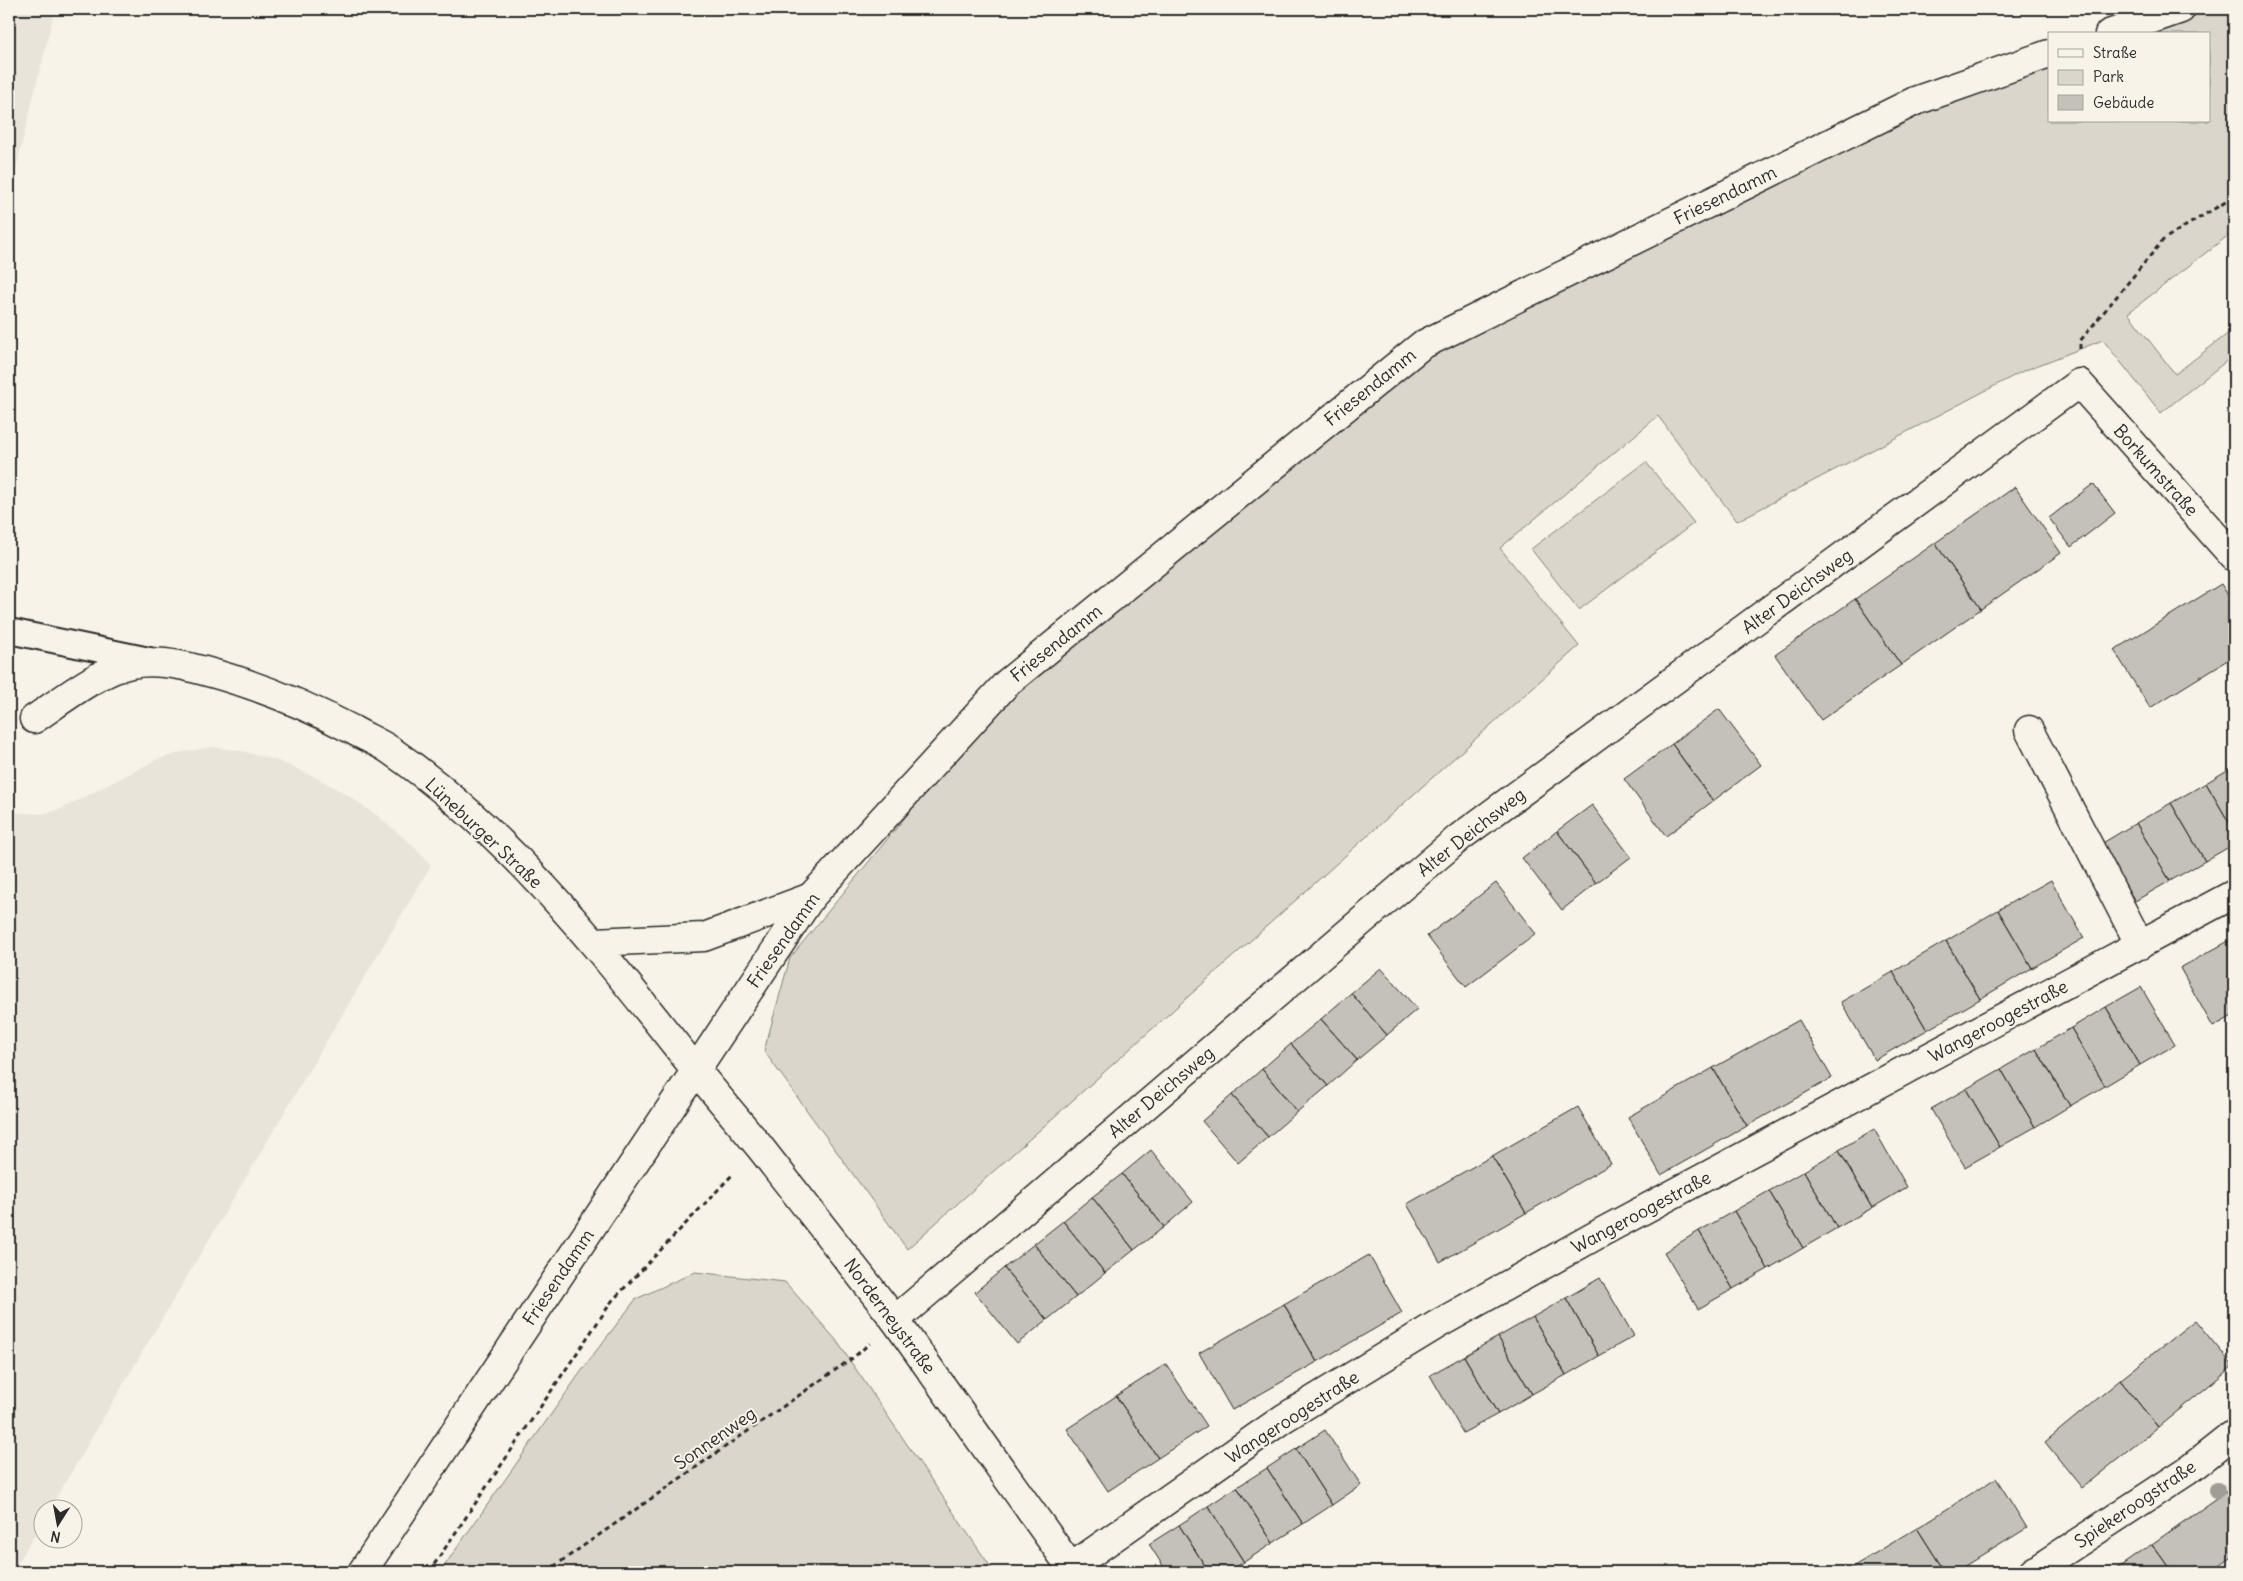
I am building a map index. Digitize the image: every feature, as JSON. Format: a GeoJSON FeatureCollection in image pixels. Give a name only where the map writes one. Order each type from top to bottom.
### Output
{"type":"FeatureCollection","features":[{"type":"Feature","properties":{"kind":"street"},"geometry":{"type":"LineString","coordinates":[[2115,32],[2181,9]]}},
{"type":"Feature","properties":{"kind":"street","name":"Friesendamm"},"geometry":{"type":"LineString","coordinates":[[362,1572],[811,897],[1008,683],[1422,345],[1915,101],[2048,54]]}},
{"type":"Feature","properties":{"kind":"street","name":"Borkumstraße"},"geometry":{"type":"LineString","coordinates":[[2079,383],[2234,557]]}},
{"type":"Feature","properties":{"kind":"street","name":"Alter Deichsweg"},"geometry":{"type":"LineString","coordinates":[[895,1320],[1460,838],[2079,383]]}},
{"type":"Feature","properties":{"kind":"street","name":"Lüneburger Straße"},"geometry":{"type":"LineString","coordinates":[[34,719],[110,670],[132,663],[165,664],[215,674],[270,692],[315,710],[388,749],[446,792],[512,854],[594,942],[695,1069]]}},
{"type":"Feature","properties":{"kind":"street"},"geometry":{"type":"LineString","coordinates":[[2028,730],[2140,945]]}},
{"type":"Feature","properties":{"kind":"street","name":"Wangeroogestraße"},"geometry":{"type":"LineString","coordinates":[[1072,1570],[1284,1418],[1438,1324],[1602,1232],[2234,894]]}},
{"type":"Feature","properties":{"kind":"street"},"geometry":{"type":"LineString","coordinates":[[594,942],[704,938],[811,897]]}},
{"type":"Feature","properties":{"kind":"street","name":"Norderneystraße"},"geometry":{"type":"LineString","coordinates":[[695,1069],[759,1146],[895,1320],[1072,1570]]}},
{"type":"Feature","properties":{"kind":"street","name":"Spiekeroogstraße"},"geometry":{"type":"LineString","coordinates":[[2032,1572],[2187,1471],[2234,1434]]}},
{"type":"Feature","properties":{"kind":"lane"},"geometry":{"type":"LineString","coordinates":[[9,631],[165,664]]}},
{"type":"Feature","properties":{"kind":"path"},"geometry":{"type":"LineString","coordinates":[[2079,383],[2080,341],[2164,238],[2234,198]]}},
{"type":"Feature","properties":{"kind":"path"},"geometry":{"type":"LineString","coordinates":[[429,1572],[612,1301],[759,1146]]}},
{"type":"Feature","properties":{"kind":"path","name":"Sonnenweg"},"geometry":{"type":"LineString","coordinates":[[546,1572],[854,1357],[895,1320]]}},
{"type":"Feature","properties":{"kind":"shaded area"},"geometry":{"type":"Polygon","coordinates":[[[9,9],[55,9],[9,196],[9,9]]]}},
{"type":"Feature","properties":{"kind":"shaded area"},"geometry":{"type":"Polygon","coordinates":[[[212,747],[242,751],[278,761],[313,776],[348,795],[379,817],[410,843],[431,865],[56,1498],[32,1498],[32,1539],[13,1572],[9,1572],[9,811],[42,814],[61,809],[158,759],[212,747]]]}},
{"type":"Feature","properties":{"kind":"green space"},"geometry":{"type":"Polygon","coordinates":[[[2200,9],[2234,9],[2234,239],[2230,234],[2128,313],[2175,374],[2234,329],[2234,355],[2161,413],[2103,340],[2023,371],[1737,521],[1658,416],[1500,548],[1579,646],[907,1249],[764,1051],[790,958],[1012,687],[1422,354],[1917,107],[2048,61],[2048,122],[2210,122],[2210,32],[2134,32],[2200,9]]]}},
{"type":"Feature","properties":{"kind":"green space"},"geometry":{"type":"Polygon","coordinates":[[[1646,462],[1694,523],[1579,610],[1531,549],[1646,462]]]}},
{"type":"Feature","properties":{"kind":"green space"},"geometry":{"type":"Polygon","coordinates":[[[695,1272],[785,1282],[836,1340],[994,1572],[440,1572],[590,1359],[636,1299],[695,1272]]]}},
{"type":"Feature","properties":{"kind":"building"},"geometry":{"type":"Polygon","coordinates":[[[2093,484],[2115,513],[2071,547],[2049,518],[2093,484]]]}},
{"type":"Feature","properties":{"kind":"building"},"geometry":{"type":"Polygon","coordinates":[[[2015,487],[2061,553],[1981,609],[1935,543],[2015,487]]]}},
{"type":"Feature","properties":{"kind":"building"},"geometry":{"type":"Polygon","coordinates":[[[1935,543],[1981,609],[1901,665],[1855,599],[1935,543]]]}},
{"type":"Feature","properties":{"kind":"building"},"geometry":{"type":"Polygon","coordinates":[[[2221,584],[2234,605],[2234,656],[2150,708],[2114,650],[2221,584]]]}},
{"type":"Feature","properties":{"kind":"building"},"geometry":{"type":"Polygon","coordinates":[[[1855,599],[1901,665],[1821,720],[1775,655],[1855,599]]]}},
{"type":"Feature","properties":{"kind":"building"},"geometry":{"type":"Polygon","coordinates":[[[1719,709],[1761,765],[1713,801],[1672,744],[1719,709]]]}},
{"type":"Feature","properties":{"kind":"building"},"geometry":{"type":"Polygon","coordinates":[[[1672,744],[1713,801],[1666,836],[1624,779],[1672,744]]]}},
{"type":"Feature","properties":{"kind":"building"},"geometry":{"type":"Polygon","coordinates":[[[2234,766],[2234,831],[2206,783],[2234,766]]]}},
{"type":"Feature","properties":{"kind":"building"},"geometry":{"type":"Polygon","coordinates":[[[2206,783],[2234,831],[2234,844],[2205,861],[2171,803],[2206,783]]]}},
{"type":"Feature","properties":{"kind":"building"},"geometry":{"type":"Polygon","coordinates":[[[2171,803],[2205,861],[2170,881],[2136,823],[2171,803]]]}},
{"type":"Feature","properties":{"kind":"building"},"geometry":{"type":"Polygon","coordinates":[[[1592,805],[1631,857],[1596,883],[1557,831],[1592,805]]]}},
{"type":"Feature","properties":{"kind":"building"},"geometry":{"type":"Polygon","coordinates":[[[2136,823],[2170,881],[2135,901],[2101,844],[2136,823]]]}},
{"type":"Feature","properties":{"kind":"building"},"geometry":{"type":"Polygon","coordinates":[[[1557,831],[1596,883],[1562,910],[1522,858],[1557,831]]]}},
{"type":"Feature","properties":{"kind":"building"},"geometry":{"type":"Polygon","coordinates":[[[2051,880],[2084,938],[2032,968],[1998,910],[2051,880]]]}},
{"type":"Feature","properties":{"kind":"building"},"geometry":{"type":"Polygon","coordinates":[[[1496,883],[1536,934],[1466,987],[1427,936],[1496,883]]]}},
{"type":"Feature","properties":{"kind":"building"},"geometry":{"type":"Polygon","coordinates":[[[1998,910],[2032,968],[1980,999],[1946,941],[1998,910]]]}},
{"type":"Feature","properties":{"kind":"building"},"geometry":{"type":"Polygon","coordinates":[[[2234,938],[2234,1015],[2213,1027],[2180,968],[2234,938]]]}},
{"type":"Feature","properties":{"kind":"building"},"geometry":{"type":"Polygon","coordinates":[[[1946,941],[1980,999],[1927,1030],[1893,972],[1946,941]]]}},
{"type":"Feature","properties":{"kind":"building"},"geometry":{"type":"Polygon","coordinates":[[[1381,968],[1417,1009],[1387,1035],[1351,993],[1381,968]]]}},
{"type":"Feature","properties":{"kind":"building"},"geometry":{"type":"Polygon","coordinates":[[[1893,972],[1927,1030],[1875,1060],[1841,1002],[1893,972]]]}},
{"type":"Feature","properties":{"kind":"building"},"geometry":{"type":"Polygon","coordinates":[[[2141,987],[2175,1045],[2140,1065],[2106,1007],[2141,987]]]}},
{"type":"Feature","properties":{"kind":"building"},"geometry":{"type":"Polygon","coordinates":[[[1351,993],[1387,1035],[1357,1060],[1321,1019],[1351,993]]]}},
{"type":"Feature","properties":{"kind":"building"},"geometry":{"type":"Polygon","coordinates":[[[2106,1007],[2140,1065],[2105,1086],[2071,1028],[2106,1007]]]}},
{"type":"Feature","properties":{"kind":"building"},"geometry":{"type":"Polygon","coordinates":[[[1321,1019],[1357,1060],[1328,1086],[1291,1044],[1321,1019]]]}},
{"type":"Feature","properties":{"kind":"building"},"geometry":{"type":"Polygon","coordinates":[[[1799,1020],[1832,1078],[1747,1126],[1713,1068],[1799,1020]]]}},
{"type":"Feature","properties":{"kind":"building"},"geometry":{"type":"Polygon","coordinates":[[[2071,1028],[2105,1086],[2070,1106],[2036,1049],[2071,1028]]]}},
{"type":"Feature","properties":{"kind":"building"},"geometry":{"type":"Polygon","coordinates":[[[1291,1044],[1328,1086],[1297,1112],[1262,1069],[1291,1044]]]}},
{"type":"Feature","properties":{"kind":"building"},"geometry":{"type":"Polygon","coordinates":[[[2036,1049],[2070,1106],[2035,1127],[2001,1069],[2036,1049]]]}},
{"type":"Feature","properties":{"kind":"building"},"geometry":{"type":"Polygon","coordinates":[[[1713,1068],[1747,1126],[1661,1175],[1628,1117],[1713,1068]]]}},
{"type":"Feature","properties":{"kind":"building"},"geometry":{"type":"Polygon","coordinates":[[[1262,1069],[1297,1112],[1268,1137],[1232,1095],[1262,1069]]]}},
{"type":"Feature","properties":{"kind":"building"},"geometry":{"type":"Polygon","coordinates":[[[2001,1069],[2035,1127],[2000,1147],[1966,1089],[2001,1069]]]}},
{"type":"Feature","properties":{"kind":"building"},"geometry":{"type":"Polygon","coordinates":[[[1966,1089],[2000,1147],[1965,1167],[1931,1109],[1966,1089]]]}},
{"type":"Feature","properties":{"kind":"building"},"geometry":{"type":"Polygon","coordinates":[[[1232,1095],[1268,1137],[1238,1163],[1202,1121],[1232,1095]]]}},
{"type":"Feature","properties":{"kind":"building"},"geometry":{"type":"Polygon","coordinates":[[[1578,1107],[1611,1164],[1526,1213],[1492,1156],[1578,1107]]]}},
{"type":"Feature","properties":{"kind":"building"},"geometry":{"type":"Polygon","coordinates":[[[1874,1129],[1907,1187],[1872,1208],[1839,1150],[1874,1129]]]}},
{"type":"Feature","properties":{"kind":"building"},"geometry":{"type":"Polygon","coordinates":[[[1151,1150],[1193,1202],[1164,1227],[1122,1174],[1151,1150]]]}},
{"type":"Feature","properties":{"kind":"building"},"geometry":{"type":"Polygon","coordinates":[[[1839,1150],[1872,1208],[1837,1228],[1804,1171],[1839,1150]]]}},
{"type":"Feature","properties":{"kind":"building"},"geometry":{"type":"Polygon","coordinates":[[[1492,1156],[1526,1213],[1440,1262],[1407,1204],[1492,1156]]]}},
{"type":"Feature","properties":{"kind":"building"},"geometry":{"type":"Polygon","coordinates":[[[1804,1171],[1837,1228],[1803,1248],[1769,1191],[1804,1171]]]}},
{"type":"Feature","properties":{"kind":"building"},"geometry":{"type":"Polygon","coordinates":[[[1122,1174],[1164,1227],[1134,1250],[1092,1197],[1122,1174]]]}},
{"type":"Feature","properties":{"kind":"building"},"geometry":{"type":"Polygon","coordinates":[[[1769,1191],[1803,1248],[1768,1269],[1734,1211],[1769,1191]]]}},
{"type":"Feature","properties":{"kind":"building"},"geometry":{"type":"Polygon","coordinates":[[[1092,1197],[1134,1250],[1105,1273],[1063,1221],[1092,1197]]]}},
{"type":"Feature","properties":{"kind":"building"},"geometry":{"type":"Polygon","coordinates":[[[1734,1211],[1768,1269],[1733,1289],[1699,1231],[1734,1211]]]}},
{"type":"Feature","properties":{"kind":"building"},"geometry":{"type":"Polygon","coordinates":[[[1063,1221],[1105,1273],[1076,1297],[1034,1244],[1063,1221]]]}},
{"type":"Feature","properties":{"kind":"building"},"geometry":{"type":"Polygon","coordinates":[[[1699,1231],[1733,1289],[1698,1309],[1664,1252],[1699,1231]]]}},
{"type":"Feature","properties":{"kind":"building"},"geometry":{"type":"Polygon","coordinates":[[[1034,1244],[1076,1297],[1047,1320],[1004,1268],[1034,1244]]]}},
{"type":"Feature","properties":{"kind":"building"},"geometry":{"type":"Polygon","coordinates":[[[1369,1255],[1402,1313],[1317,1362],[1284,1304],[1369,1255]]]}},
{"type":"Feature","properties":{"kind":"building"},"geometry":{"type":"Polygon","coordinates":[[[1004,1268],[1047,1320],[1017,1344],[975,1292],[1004,1268]]]}},
{"type":"Feature","properties":{"kind":"building"},"geometry":{"type":"Polygon","coordinates":[[[1600,1278],[1634,1336],[1599,1356],[1566,1298],[1600,1278]]]}},
{"type":"Feature","properties":{"kind":"building"},"geometry":{"type":"Polygon","coordinates":[[[1566,1298],[1599,1356],[1566,1375],[1533,1317],[1566,1298]]]}},
{"type":"Feature","properties":{"kind":"building"},"geometry":{"type":"Polygon","coordinates":[[[1284,1304],[1317,1362],[1232,1410],[1199,1353],[1284,1304]]]}},
{"type":"Feature","properties":{"kind":"building"},"geometry":{"type":"Polygon","coordinates":[[[1533,1317],[1566,1375],[1532,1394],[1498,1337],[1533,1317]]]}},
{"type":"Feature","properties":{"kind":"building"},"geometry":{"type":"Polygon","coordinates":[[[2195,1320],[2233,1366],[2158,1427],[2120,1380],[2195,1320]]]}},
{"type":"Feature","properties":{"kind":"building"},"geometry":{"type":"Polygon","coordinates":[[[1498,1337],[1532,1394],[1498,1414],[1464,1356],[1498,1337]]]}},
{"type":"Feature","properties":{"kind":"building"},"geometry":{"type":"Polygon","coordinates":[[[1464,1356],[1498,1414],[1463,1433],[1430,1375],[1464,1356]]]}},
{"type":"Feature","properties":{"kind":"building"},"geometry":{"type":"Polygon","coordinates":[[[1166,1364],[1207,1426],[1158,1458],[1116,1396],[1166,1364]]]}},
{"type":"Feature","properties":{"kind":"building"},"geometry":{"type":"Polygon","coordinates":[[[2120,1380],[2158,1427],[2082,1488],[2045,1442],[2120,1380]]]}},
{"type":"Feature","properties":{"kind":"building"},"geometry":{"type":"Polygon","coordinates":[[[1116,1396],[1158,1458],[1108,1491],[1067,1429],[1116,1396]]]}},
{"type":"Feature","properties":{"kind":"building"},"geometry":{"type":"Polygon","coordinates":[[[1325,1430],[1361,1485],[1332,1505],[1296,1449],[1325,1430]]]}},
{"type":"Feature","properties":{"kind":"building"},"geometry":{"type":"Polygon","coordinates":[[[1296,1449],[1332,1505],[1303,1524],[1267,1468],[1296,1449]]]}},
{"type":"Feature","properties":{"kind":"building"},"geometry":{"type":"Polygon","coordinates":[[[1267,1468],[1303,1524],[1273,1543],[1237,1487],[1267,1468]]]}},
{"type":"Feature","properties":{"kind":"building"},"geometry":{"type":"Polygon","coordinates":[[[1996,1478],[2027,1528],[1956,1572],[1945,1572],[1917,1528],[1996,1478]]]}},
{"type":"Feature","properties":{"kind":"building"},"geometry":{"type":"Polygon","coordinates":[[[1237,1487],[1273,1543],[1244,1562],[1208,1506],[1237,1487]]]}},
{"type":"Feature","properties":{"kind":"building"},"geometry":{"type":"Polygon","coordinates":[[[2227,1491],[2234,1500],[2234,1556],[2211,1572],[2172,1572],[2152,1544],[2227,1491]]]}},
{"type":"Feature","properties":{"kind":"building"},"geometry":{"type":"Polygon","coordinates":[[[1208,1506],[1244,1562],[1227,1572],[1209,1572],[1179,1525],[1208,1506]]]}},
{"type":"Feature","properties":{"kind":"building"},"geometry":{"type":"Polygon","coordinates":[[[1179,1525],[1209,1572],[1167,1572],[1149,1544],[1179,1525]]]}},
{"type":"Feature","properties":{"kind":"building"},"geometry":{"type":"Polygon","coordinates":[[[1917,1528],[1945,1572],[1844,1572],[1917,1528]]]}},
{"type":"Feature","properties":{"kind":"building"},"geometry":{"type":"Polygon","coordinates":[[[2152,1544],[2172,1572],[2112,1572],[2152,1544]]]}}]}
